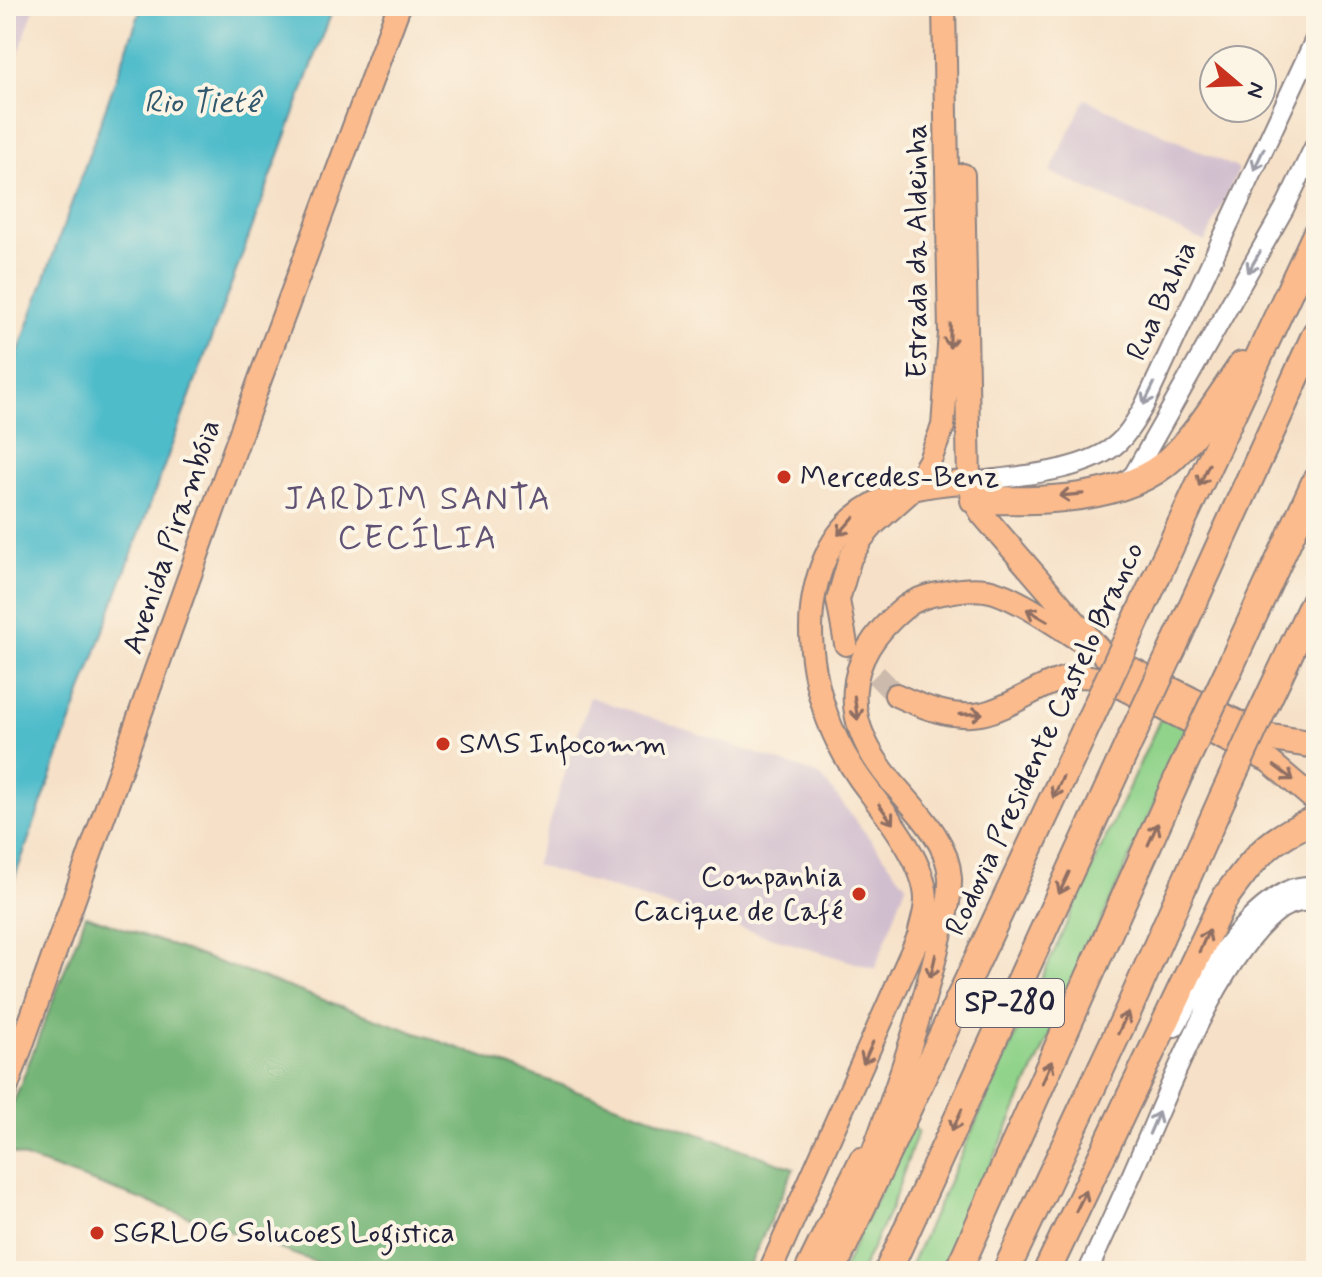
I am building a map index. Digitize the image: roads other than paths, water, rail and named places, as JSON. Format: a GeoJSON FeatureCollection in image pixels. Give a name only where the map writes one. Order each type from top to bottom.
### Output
{"type":"FeatureCollection","features":[{"type":"Feature","properties":{"kind":"highway","name":"Rodovia Presidente Castelo Branco"},"geometry":{"type":"LineString","coordinates":[[830,1271],[1316,234]]}},
{"type":"Feature","properties":{"kind":"highway"},"geometry":{"type":"LineString","coordinates":[[972,491],[1054,497],[1098,493],[1150,475],[1191,438],[1285,303]]}},
{"type":"Feature","properties":{"kind":"highway","name":"SP-280"},"geometry":{"type":"LineString","coordinates":[[885,1271],[914,1215],[1316,333]]}},
{"type":"Feature","properties":{"kind":"highway","name":"SP-280"},"geometry":{"type":"LineString","coordinates":[[958,1271],[1180,773],[1316,480]]}},
{"type":"Feature","properties":{"kind":"highway"},"geometry":{"type":"LineString","coordinates":[[1006,1271],[1316,597]]}},
{"type":"Feature","properties":{"kind":"highway"},"geometry":{"type":"LineString","coordinates":[[1282,668],[1316,633]]}},
{"type":"Feature","properties":{"kind":"highway"},"geometry":{"type":"LineString","coordinates":[[1272,738],[1316,745]]}},
{"type":"Feature","properties":{"kind":"highway"},"geometry":{"type":"LineString","coordinates":[[1047,1271],[1223,901],[1244,871],[1277,838],[1310,822]]}},
{"type":"Feature","properties":{"kind":"main road","name":"Avenida Pirambóia"},"geometry":{"type":"LineString","coordinates":[[6,1089],[260,379],[399,6]]}},
{"type":"Feature","properties":{"kind":"main road","name":"Estrada da Aldeinha"},"geometry":{"type":"LineString","coordinates":[[846,644],[838,600],[850,558],[875,523],[913,489],[930,460],[943,426],[949,371],[950,308],[944,6]]}},
{"type":"Feature","properties":{"kind":"main road","name":"Estrada da Aldeinha"},"geometry":{"type":"LineString","coordinates":[[959,6],[969,357],[968,439],[972,491]]}},
{"type":"Feature","properties":{"kind":"main road"},"geometry":{"type":"LineString","coordinates":[[943,426],[968,439]]}},
{"type":"Feature","properties":{"kind":"main road"},"geometry":{"type":"LineString","coordinates":[[770,1271],[919,936],[926,899],[909,849],[858,775],[831,727],[817,681],[811,641],[811,612],[818,573],[832,542],[857,513],[883,497],[913,489],[972,491],[982,514],[1104,655]]}},
{"type":"Feature","properties":{"kind":"main road"},"geometry":{"type":"LineString","coordinates":[[830,1271],[897,1087],[928,988],[948,902],[950,876],[946,857],[915,807],[889,779],[865,743],[853,707],[861,661],[887,623],[910,603],[933,595],[958,590],[987,590],[1006,596],[1104,655],[1217,713],[1316,754]]}},
{"type":"Feature","properties":{"kind":"main road"},"geometry":{"type":"LineString","coordinates":[[896,695],[936,710],[965,716],[983,714],[1005,706],[1062,680],[1082,676],[1106,680],[1269,761],[1301,785],[1316,801]]}},
{"type":"Feature","properties":{"kind":"main road"},"geometry":{"type":"LineString","coordinates":[[806,1271],[897,1087]]}},
{"type":"Feature","properties":{"kind":"street","name":"Rua Bahia"},"geometry":{"type":"LineString","coordinates":[[972,491],[1025,474],[1080,462],[1104,453],[1125,435],[1144,406],[1316,37]]}},
{"type":"Feature","properties":{"kind":"street"},"geometry":{"type":"LineString","coordinates":[[1118,488],[1134,474],[1284,209],[1316,143]]}},
{"type":"Feature","properties":{"kind":"street"},"geometry":{"type":"LineString","coordinates":[[1142,1075],[1227,944],[1265,904],[1294,888],[1316,885]]}},
{"type":"Feature","properties":{"kind":"street"},"geometry":{"type":"LineString","coordinates":[[1088,1271],[1198,1028],[1233,962],[1267,921],[1284,907],[1316,900]]}},
{"type":"Feature","properties":{"kind":"water","name":"Rio Tietê"},"geometry":{"type":"Polygon","coordinates":[[[142,6],[334,6],[6,902],[6,387],[142,6]]]}},
{"type":"Feature","properties":{"kind":"tunnel"},"geometry":{"type":"LineString","coordinates":[[853,651],[896,695]]}},
{"type":"Feature","properties":{"kind":"place","name":"Mercedes-Benz"},"geometry":{"type":"Point","coordinates":[784,477]}},
{"type":"Feature","properties":{"kind":"place","name":"SMS Infocomm"},"geometry":{"type":"Point","coordinates":[443,744]}},
{"type":"Feature","properties":{"kind":"place","name":"Companhia Cacique de Café"},"geometry":{"type":"Point","coordinates":[859,894]}},
{"type":"Feature","properties":{"kind":"place","name":"SGRLOG Solucoes Logistica"},"geometry":{"type":"Point","coordinates":[97,1233]}},
{"type":"Feature","properties":{"kind":"district","name":"JARDIM SANTA CECÍLIA"},"geometry":{"type":"Point","coordinates":[418,518]}}]}
